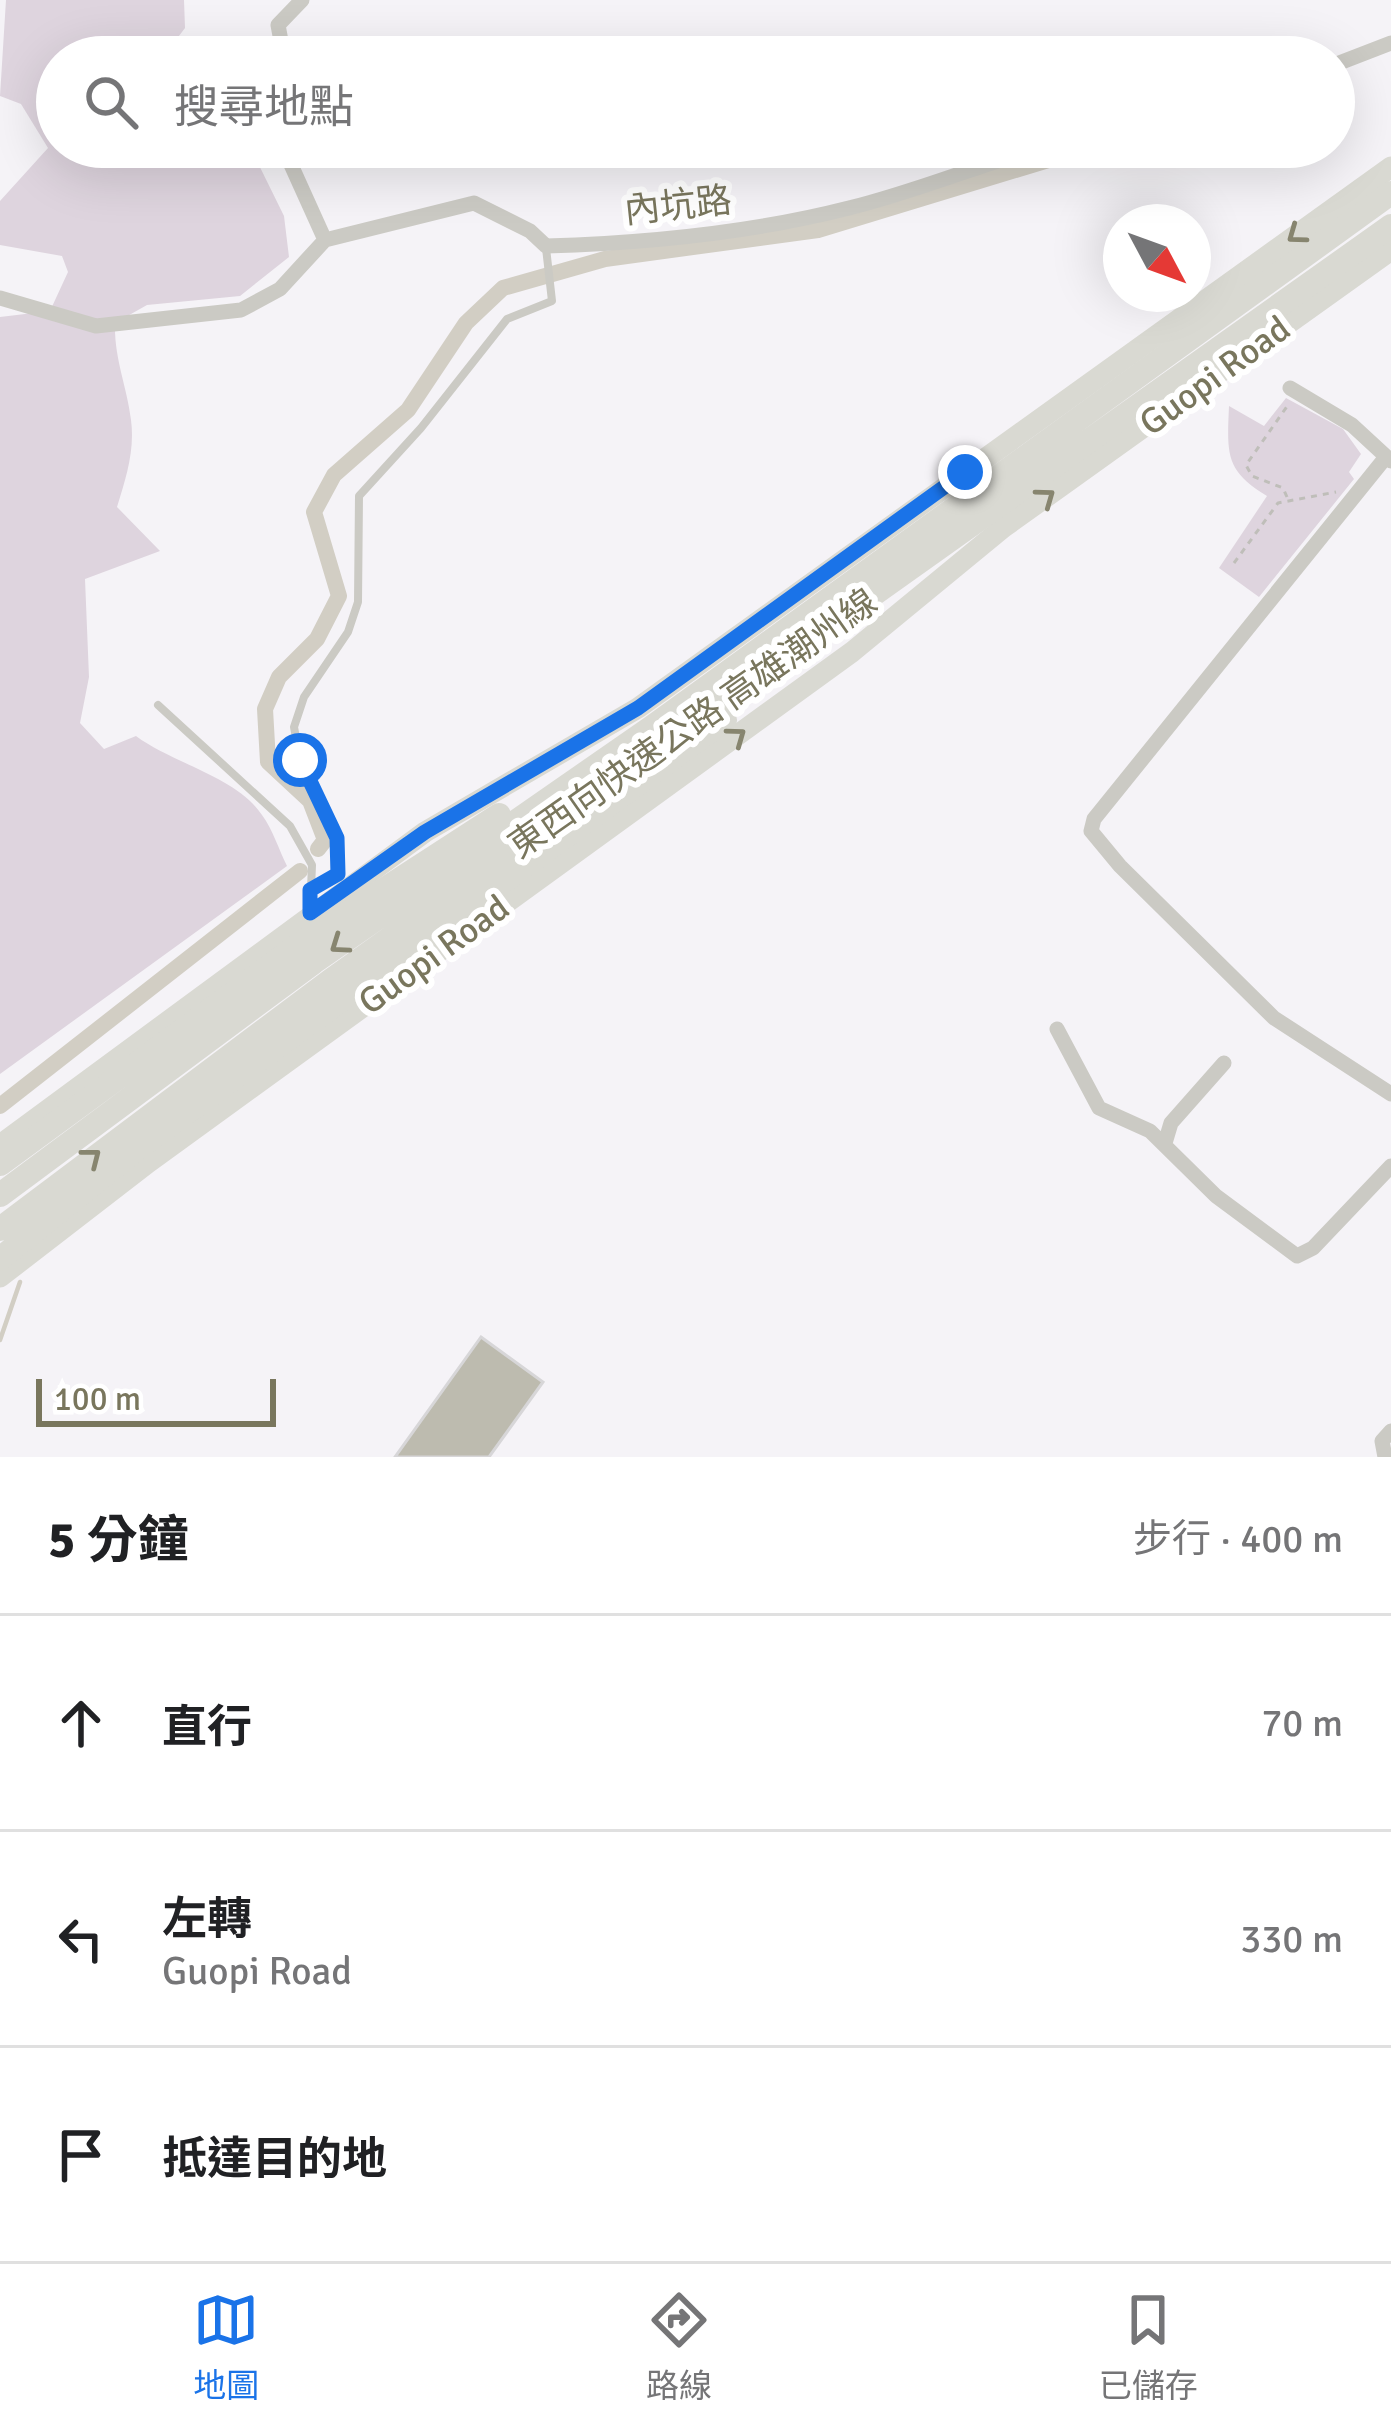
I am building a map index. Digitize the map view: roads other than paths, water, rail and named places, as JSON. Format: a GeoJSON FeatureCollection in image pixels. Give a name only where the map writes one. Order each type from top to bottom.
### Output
{"type":"FeatureCollection","features":[{"type":"Feature","properties":{"kind":"highway","name":"東西向快速公路 高雄潮州線"},"geometry":{"type":"LineString","coordinates":[[0,1195],[314,962],[652,728],[1391,193]]}},
{"type":"Feature","properties":{"kind":"highway","name":"東西向快速公路 高雄潮州線"},"geometry":{"type":"LineString","coordinates":[[0,1229],[330,981],[1391,226]]}},
{"type":"Feature","properties":{"kind":"highway"},"geometry":{"type":"LineString","coordinates":[[0,1259],[157,1134],[674,759],[992,512]]}},
{"type":"Feature","properties":{"kind":"highway"},"geometry":{"type":"LineString","coordinates":[[0,1164],[300,944],[617,741],[652,728]]}},
{"type":"Feature","properties":{"kind":"main road","name":"Guopi Road"},"geometry":{"type":"LineString","coordinates":[[0,1145],[425,832],[638,708],[1391,167]]}},
{"type":"Feature","properties":{"kind":"main road","name":"Guopi Road"},"geometry":{"type":"LineString","coordinates":[[0,1277],[167,1148],[852,652],[1004,527],[1391,250]]}},
{"type":"Feature","properties":{"kind":"street"},"geometry":{"type":"LineString","coordinates":[[280,36],[278,25],[302,0]]}},
{"type":"Feature","properties":{"kind":"street"},"geometry":{"type":"LineString","coordinates":[[1355,57],[1391,43]]}},
{"type":"Feature","properties":{"kind":"street"},"geometry":{"type":"LineString","coordinates":[[292,168],[325,240]]}},
{"type":"Feature","properties":{"kind":"street","name":"內坑路"},"geometry":{"type":"LineString","coordinates":[[545,246],[767,226],[850,208],[977,168]]}},
{"type":"Feature","properties":{"kind":"street"},"geometry":{"type":"LineString","coordinates":[[0,298],[97,326],[242,310],[280,289],[325,240],[474,203],[530,230],[545,246]]}},
{"type":"Feature","properties":{"kind":"street"},"geometry":{"type":"LineString","coordinates":[[1294,390],[1352,425],[1389,459],[1094,819],[1091,831],[1120,866],[1274,1018],[1391,1094]]}},
{"type":"Feature","properties":{"kind":"street"},"geometry":{"type":"LineString","coordinates":[[1057,1029],[1099,1108],[1166,1143],[1216,1196],[1298,1256],[1313,1248],[1391,1166]]}},
{"type":"Feature","properties":{"kind":"street"},"geometry":{"type":"LineString","coordinates":[[1166,1143],[1171,1123],[1224,1064]]}},
{"type":"Feature","properties":{"kind":"street"},"geometry":{"type":"LineString","coordinates":[[1384,1457],[1382,1441],[1391,1431]]}},
{"type":"Feature","properties":{"kind":"lane"},"geometry":{"type":"LineString","coordinates":[[310,890],[338,874],[337,838],[300,760],[294,727],[304,697],[347,632],[358,602],[359,496],[422,428],[507,319],[552,301],[545,246]]}},
{"type":"Feature","properties":{"kind":"lane"},"geometry":{"type":"LineString","coordinates":[[158,705],[260,793],[290,826],[312,865],[310,913]]}},
{"type":"Feature","properties":{"kind":"waterway"},"geometry":{"type":"LineString","coordinates":[[318,849],[325,840],[310,801],[268,762],[265,709],[279,677],[317,639],[339,596],[314,512],[334,475],[408,410],[466,323],[503,288],[605,259],[818,230],[1022,168]]}},
{"type":"Feature","properties":{"kind":"waterway"},"geometry":{"type":"LineString","coordinates":[[0,1106],[300,871]]}},
{"type":"Feature","properties":{"kind":"waterway"},"geometry":{"type":"LineString","coordinates":[[0,1340],[20,1282]]}}]}
